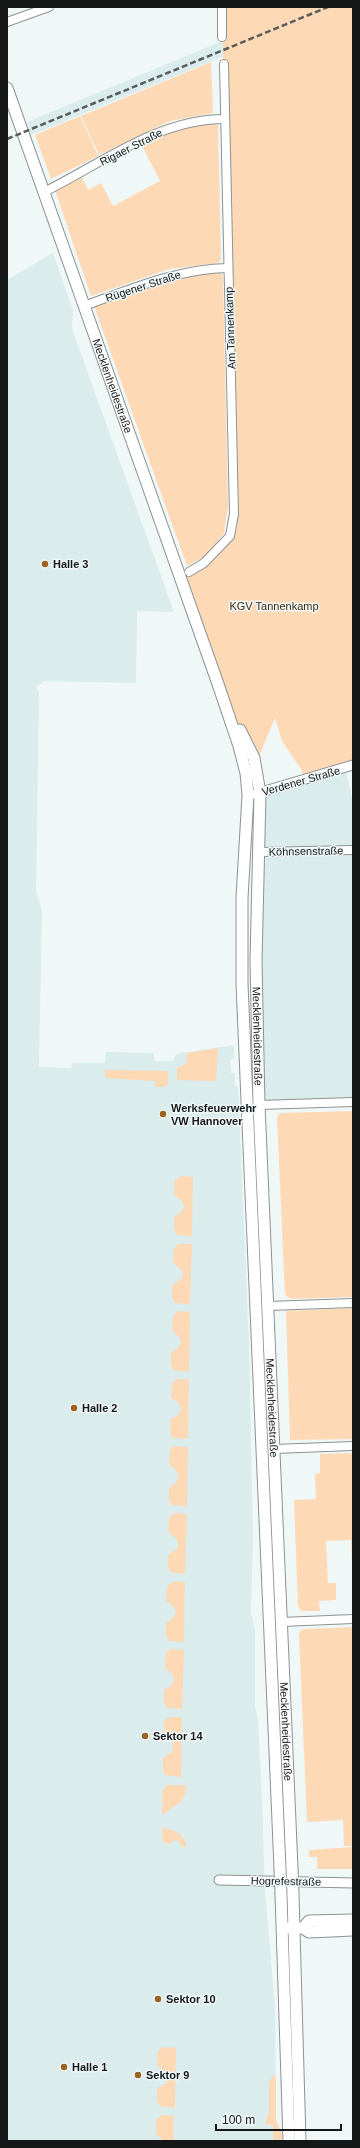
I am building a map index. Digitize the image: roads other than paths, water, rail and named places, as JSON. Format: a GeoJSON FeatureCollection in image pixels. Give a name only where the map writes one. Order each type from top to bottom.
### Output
{"type":"FeatureCollection","features":[{"type":"Feature","properties":{"kind":"main road","name":"Mecklenheidestraße"},"geometry":{"type":"LineString","coordinates":[[7,88],[218,684],[239,746],[246,773],[248,795],[242,898],[242,984],[283,1928],[289,2141]]}},
{"type":"Feature","properties":{"kind":"main road","name":"Mecklenheidestraße"},"geometry":{"type":"LineString","coordinates":[[218,684],[254,758],[260,793],[256,1002],[259,1105],[293,1896],[299,1928],[300,2141]]}},
{"type":"Feature","properties":{"kind":"main road"},"geometry":{"type":"LineString","coordinates":[[242,984],[256,1002]]}},
{"type":"Feature","properties":{"kind":"main road"},"geometry":{"type":"LineString","coordinates":[[248,1116],[259,1105]]}},
{"type":"Feature","properties":{"kind":"main road"},"geometry":{"type":"LineString","coordinates":[[299,1928],[309,1921],[353,1920]]}},
{"type":"Feature","properties":{"kind":"main road"},"geometry":{"type":"LineString","coordinates":[[283,1928],[299,1928],[309,1932],[353,1930]]}},
{"type":"Feature","properties":{"kind":"street"},"geometry":{"type":"LineString","coordinates":[[7,22],[49,7]]}},
{"type":"Feature","properties":{"kind":"street"},"geometry":{"type":"LineString","coordinates":[[222,7],[222,37]]}},
{"type":"Feature","properties":{"kind":"street","name":"Am Tannenkamp"},"geometry":{"type":"LineString","coordinates":[[189,572],[204,563],[230,536],[234,514],[224,119],[224,64]]}},
{"type":"Feature","properties":{"kind":"street","name":"Rigaer Straße"},"geometry":{"type":"LineString","coordinates":[[44,192],[164,130],[194,121],[224,119]]}},
{"type":"Feature","properties":{"kind":"street","name":"Rügener Straße"},"geometry":{"type":"LineString","coordinates":[[84,306],[174,274],[200,269],[228,268]]}},
{"type":"Feature","properties":{"kind":"street","name":"Verdener Straße"},"geometry":{"type":"LineString","coordinates":[[248,795],[260,793],[353,765]]}},
{"type":"Feature","properties":{"kind":"street","name":"Köhnsenstraße"},"geometry":{"type":"LineString","coordinates":[[259,852],[353,850]]}},
{"type":"Feature","properties":{"kind":"street"},"geometry":{"type":"LineString","coordinates":[[259,1105],[353,1102]]}},
{"type":"Feature","properties":{"kind":"street"},"geometry":{"type":"LineString","coordinates":[[268,1306],[353,1303]]}},
{"type":"Feature","properties":{"kind":"street"},"geometry":{"type":"LineString","coordinates":[[274,1449],[353,1446]]}},
{"type":"Feature","properties":{"kind":"street"},"geometry":{"type":"LineString","coordinates":[[281,1622],[353,1619]]}},
{"type":"Feature","properties":{"kind":"street","name":"Hogrefestraße"},"geometry":{"type":"LineString","coordinates":[[219,1880],[353,1883]]}},
{"type":"Feature","properties":{"kind":"railway"},"geometry":{"type":"LineString","coordinates":[[7,139],[328,7]]}},
{"type":"Feature","properties":{"kind":"place","name":"Halle 3"},"geometry":{"type":"Point","coordinates":[45,564]}},
{"type":"Feature","properties":{"kind":"place","name":"Werksfeuerwehr VW Hannover"},"geometry":{"type":"Point","coordinates":[163,1114]}},
{"type":"Feature","properties":{"kind":"place","name":"Halle 2"},"geometry":{"type":"Point","coordinates":[74,1408]}},
{"type":"Feature","properties":{"kind":"place","name":"Sektor 14"},"geometry":{"type":"Point","coordinates":[145,1736]}},
{"type":"Feature","properties":{"kind":"place","name":"Sektor 10"},"geometry":{"type":"Point","coordinates":[158,1999]}},
{"type":"Feature","properties":{"kind":"place","name":"Halle 1"},"geometry":{"type":"Point","coordinates":[64,2067]}},
{"type":"Feature","properties":{"kind":"place","name":"Sektor 9"},"geometry":{"type":"Point","coordinates":[138,2075]}},
{"type":"Feature","properties":{"kind":"park label","name":"KGV Tannenkamp"},"geometry":{"type":"Point","coordinates":[274,606]}}]}
